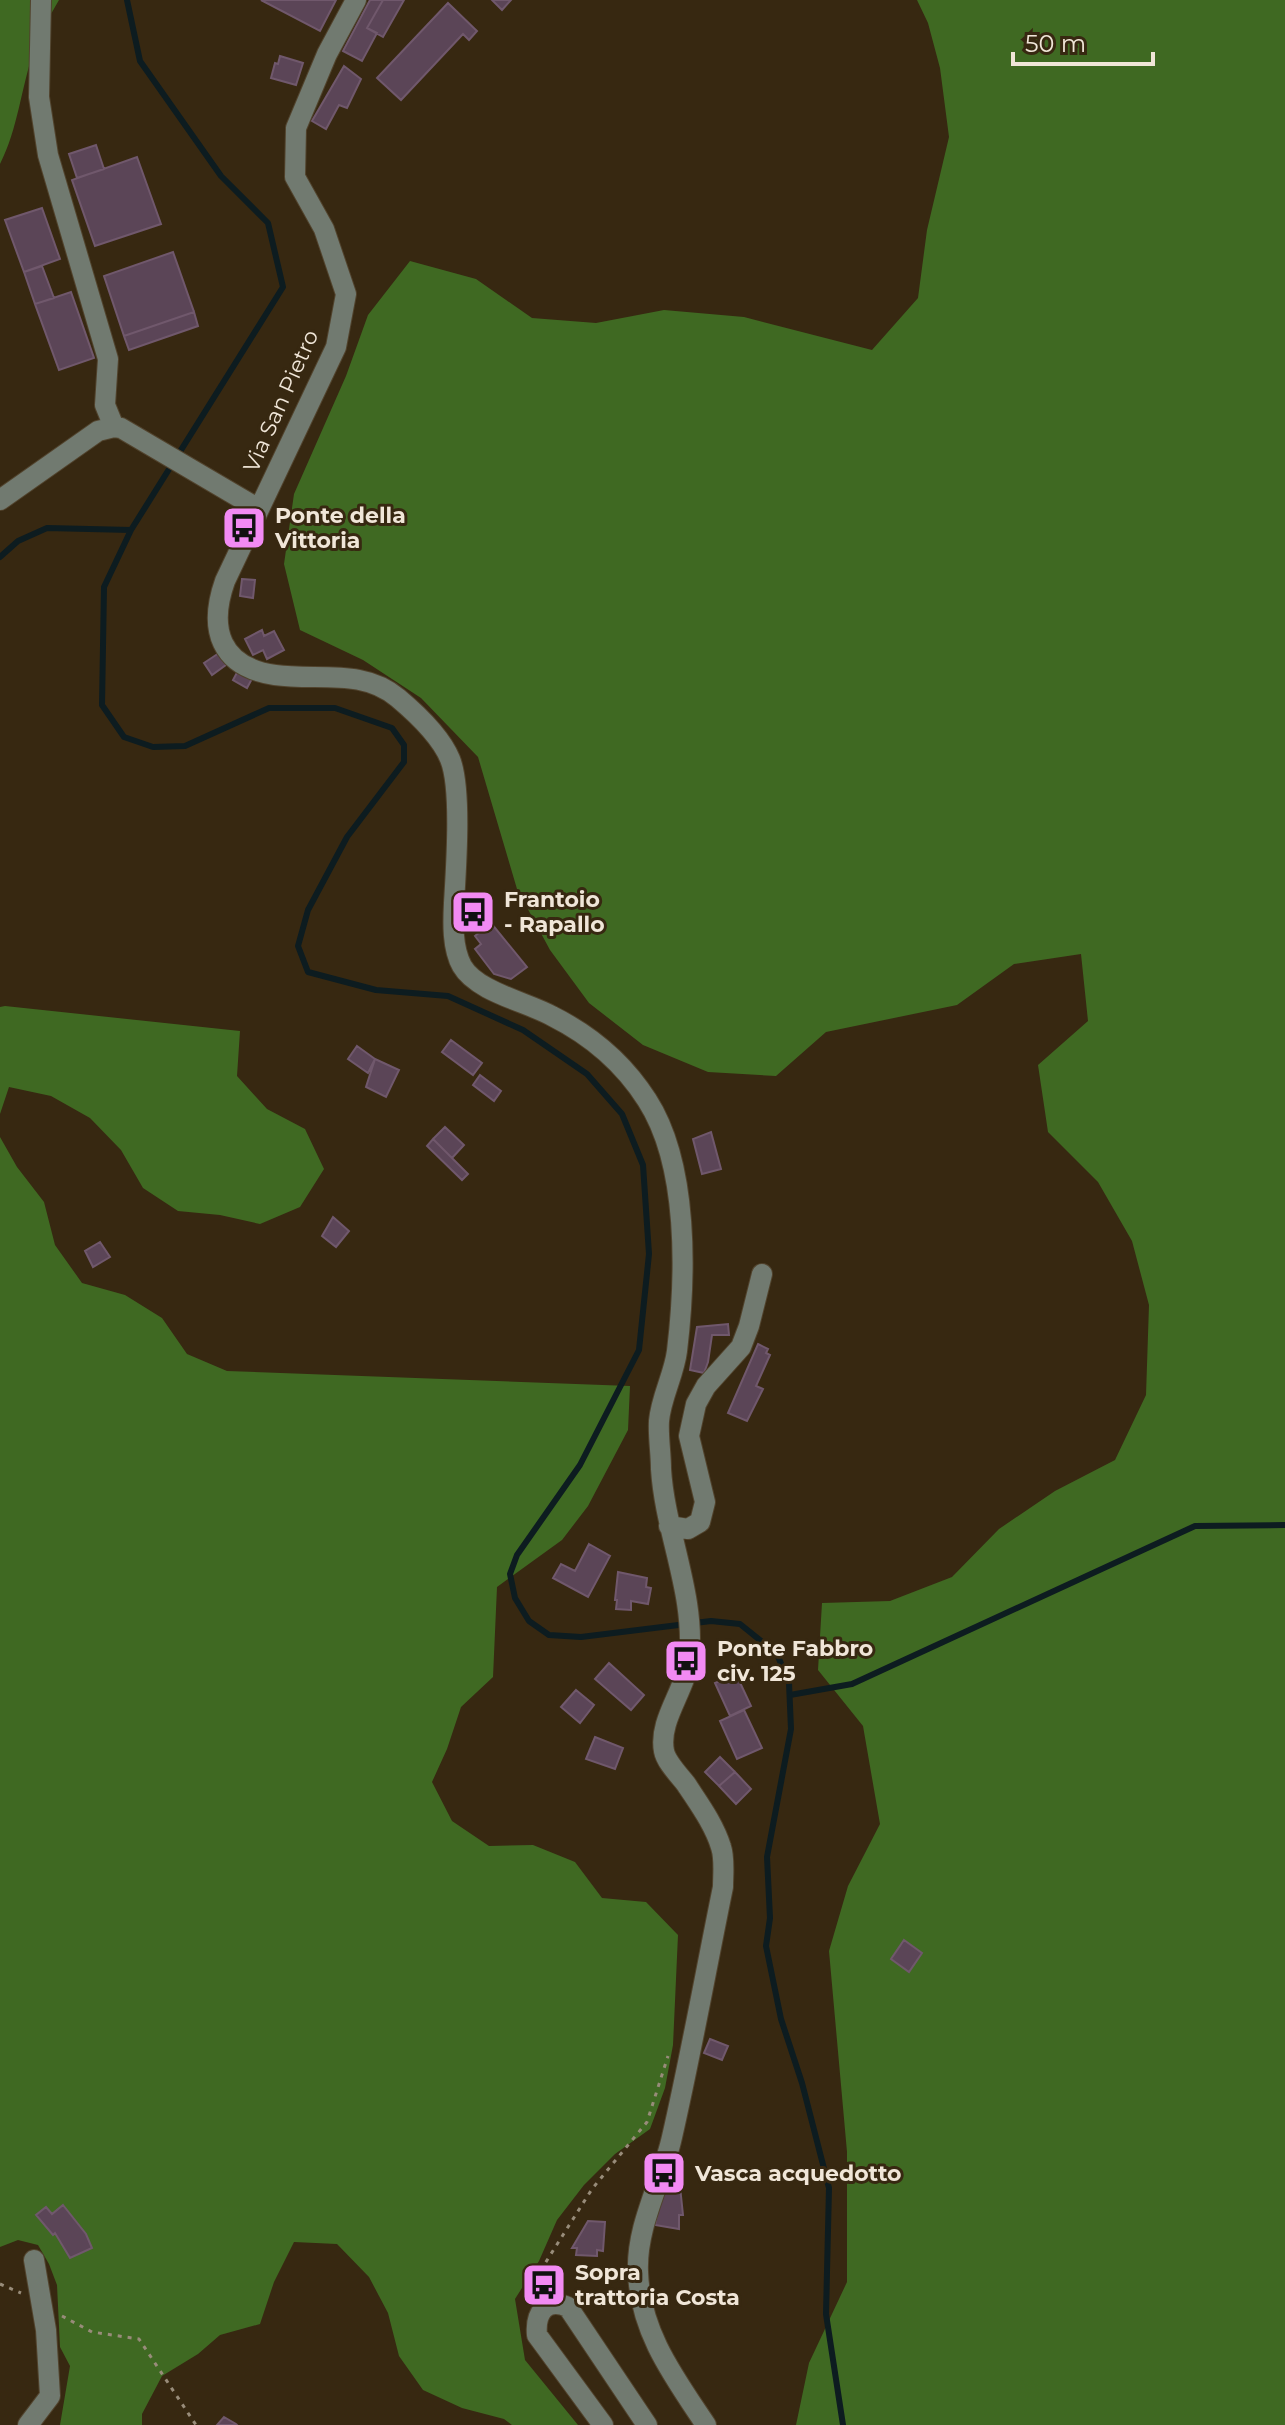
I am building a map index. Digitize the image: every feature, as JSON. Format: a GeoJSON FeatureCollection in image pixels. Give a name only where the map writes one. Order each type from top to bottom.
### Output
{"type":"FeatureCollection","features":[{"type":"Feature","properties":{"kind":"street"},"geometry":{"type":"LineString","coordinates":[[41,0],[39,97],[48,155],[108,359],[105,405],[114,427]]}},
{"type":"Feature","properties":{"kind":"street","name":"Via San Pietro"},"geometry":{"type":"LineString","coordinates":[[356,0],[327,54],[296,128],[295,177],[324,229],[346,294],[339,334],[336,347],[219,598],[218,626],[225,648],[242,664],[267,673],[344,677],[373,683],[403,702],[442,744],[454,770],[457,844],[453,924],[461,965],[473,979],[551,1015],[585,1035],[612,1058],[648,1101],[673,1158],[683,1253],[676,1355],[659,1419],[669,1526]]}},
{"type":"Feature","properties":{"kind":"street"},"geometry":{"type":"LineString","coordinates":[[0,500],[98,431],[114,427],[259,509]]}},
{"type":"Feature","properties":{"kind":"street"},"geometry":{"type":"LineString","coordinates":[[706,2425],[660,2357],[641,2297],[637,2271],[645,2220],[671,2141],[723,1887],[722,1850],[717,1838],[707,1816],[664,1753],[665,1727],[681,1692],[689,1659],[688,1606],[669,1526],[688,1529],[700,1522],[705,1502],[689,1436],[696,1404],[706,1386],[741,1347],[762,1274]]}},
{"type":"Feature","properties":{"kind":"street"},"geometry":{"type":"LineString","coordinates":[[28,2425],[50,2396],[46,2330],[34,2260]]}},
{"type":"Feature","properties":{"kind":"street"},"geometry":{"type":"LineString","coordinates":[[603,2425],[537,2335],[539,2317],[547,2304],[558,2302],[568,2307],[647,2425]]}},
{"type":"Feature","properties":{"kind":"path"},"geometry":{"type":"LineString","coordinates":[[539,2317],[534,2300],[536,2283],[544,2265],[592,2189],[647,2122],[672,2045]]}},
{"type":"Feature","properties":{"kind":"path"},"geometry":{"type":"LineString","coordinates":[[42,2306],[92,2332],[139,2339],[196,2425]]}},
{"type":"Feature","properties":{"kind":"green space"},"geometry":{"type":"Polygon","coordinates":[[[0,0],[59,0],[36,44],[11,137],[0,164],[0,0]]]}},
{"type":"Feature","properties":{"kind":"green space"},"geometry":{"type":"Polygon","coordinates":[[[917,0],[1285,0],[1285,2425],[796,2425],[809,2363],[847,2282],[847,2152],[829,1951],[848,1886],[880,1824],[863,1726],[818,1670],[822,1603],[890,1601],[952,1577],[999,1529],[1055,1491],[1115,1460],[1146,1395],[1149,1305],[1132,1241],[1098,1182],[1048,1132],[1038,1065],[1088,1021],[1081,954],[1014,964],[957,1005],[826,1032],[776,1076],[708,1072],[643,1045],[589,1003],[550,950],[517,889],[478,757],[421,698],[363,660],[300,630],[284,564],[294,494],[346,376],[368,315],[410,261],[476,279],[532,318],[596,323],[664,310],[744,317],[872,350],[918,298],[927,230],[949,137],[940,68],[928,23],[917,0]]]}},
{"type":"Feature","properties":{"kind":"green space"},"geometry":{"type":"Polygon","coordinates":[[[0,1007],[240,1031],[237,1076],[267,1109],[305,1129],[324,1169],[300,1207],[260,1224],[220,1215],[178,1211],[143,1188],[121,1150],[90,1118],[51,1096],[9,1087],[0,1114],[0,1007]]]}},
{"type":"Feature","properties":{"kind":"green space"},"geometry":{"type":"Polygon","coordinates":[[[0,1137],[17,1167],[44,1202],[55,1245],[82,1283],[125,1295],[162,1318],[187,1354],[227,1371],[630,1386],[628,1430],[588,1506],[562,1540],[497,1587],[493,1677],[461,1707],[432,1782],[452,1821],[489,1846],[533,1845],[575,1862],[602,1898],[646,1902],[678,1935],[673,2045],[665,2088],[650,2129],[615,2154],[584,2185],[557,2220],[539,2261],[515,2299],[525,2360],[578,2425],[512,2425],[504,2419],[462,2408],[423,2390],[399,2356],[388,2313],[369,2277],[337,2244],[294,2242],[274,2282],[260,2324],[220,2335],[198,2354],[162,2376],[142,2414],[142,2425],[60,2425],[70,2366],[60,2347],[57,2285],[38,2245],[18,2240],[0,2247],[0,1137]]]}},
{"type":"Feature","properties":{"kind":"building"},"geometry":{"type":"Polygon","coordinates":[[[261,0],[336,0],[320,31],[261,0]]]}},
{"type":"Feature","properties":{"kind":"building"},"geometry":{"type":"Polygon","coordinates":[[[370,0],[383,0],[367,28],[377,33],[362,61],[343,51],[370,0]]]}},
{"type":"Feature","properties":{"kind":"building"},"geometry":{"type":"Polygon","coordinates":[[[383,0],[404,0],[383,37],[367,28],[383,0]]]}},
{"type":"Feature","properties":{"kind":"building"},"geometry":{"type":"Polygon","coordinates":[[[492,0],[511,0],[502,10],[492,0]]]}},
{"type":"Feature","properties":{"kind":"building"},"geometry":{"type":"Polygon","coordinates":[[[448,3],[477,31],[469,40],[463,34],[401,100],[377,78],[448,3]]]}},
{"type":"Feature","properties":{"kind":"building"},"geometry":{"type":"Polygon","coordinates":[[[280,56],[303,63],[296,85],[271,78],[280,56]]]}},
{"type":"Feature","properties":{"kind":"building"},"geometry":{"type":"Polygon","coordinates":[[[344,66],[361,79],[347,108],[339,105],[326,129],[312,121],[344,66]]]}},
{"type":"Feature","properties":{"kind":"building"},"geometry":{"type":"Polygon","coordinates":[[[96,145],[104,169],[77,178],[69,154],[96,145]]]}},
{"type":"Feature","properties":{"kind":"building"},"geometry":{"type":"Polygon","coordinates":[[[137,157],[161,224],[95,246],[72,180],[137,157]]]}},
{"type":"Feature","properties":{"kind":"building"},"geometry":{"type":"Polygon","coordinates":[[[42,208],[60,259],[24,272],[5,220],[42,208]]]}},
{"type":"Feature","properties":{"kind":"building"},"geometry":{"type":"Polygon","coordinates":[[[173,252],[194,312],[124,336],[104,276],[173,252]]]}},
{"type":"Feature","properties":{"kind":"building"},"geometry":{"type":"Polygon","coordinates":[[[42,266],[54,298],[35,304],[24,272],[42,266]]]}},
{"type":"Feature","properties":{"kind":"building"},"geometry":{"type":"Polygon","coordinates":[[[71,292],[94,358],[59,370],[35,304],[71,292]]]}},
{"type":"Feature","properties":{"kind":"building"},"geometry":{"type":"Polygon","coordinates":[[[194,312],[198,326],[129,350],[124,336],[194,312]]]}},
{"type":"Feature","properties":{"kind":"building"},"geometry":{"type":"Polygon","coordinates":[[[242,579],[255,580],[253,598],[240,596],[242,579]]]}},
{"type":"Feature","properties":{"kind":"building"},"geometry":{"type":"Polygon","coordinates":[[[262,630],[264,636],[274,631],[284,650],[267,659],[263,650],[253,655],[245,639],[262,630]]]}},
{"type":"Feature","properties":{"kind":"building"},"geometry":{"type":"Polygon","coordinates":[[[222,651],[230,662],[212,675],[204,663],[222,651]]]}},
{"type":"Feature","properties":{"kind":"building"},"geometry":{"type":"Polygon","coordinates":[[[240,667],[254,675],[247,688],[233,680],[240,667]]]}},
{"type":"Feature","properties":{"kind":"building"},"geometry":{"type":"Polygon","coordinates":[[[491,923],[527,967],[511,979],[494,974],[475,949],[481,944],[475,936],[491,923]]]}},
{"type":"Feature","properties":{"kind":"building"},"geometry":{"type":"Polygon","coordinates":[[[451,1040],[482,1063],[473,1075],[442,1052],[451,1040]]]}},
{"type":"Feature","properties":{"kind":"building"},"geometry":{"type":"Polygon","coordinates":[[[357,1046],[375,1059],[368,1073],[348,1059],[357,1046]]]}},
{"type":"Feature","properties":{"kind":"building"},"geometry":{"type":"Polygon","coordinates":[[[375,1059],[399,1070],[386,1097],[366,1087],[375,1059]]]}},
{"type":"Feature","properties":{"kind":"building"},"geometry":{"type":"Polygon","coordinates":[[[480,1075],[501,1091],[494,1101],[473,1085],[480,1075]]]}},
{"type":"Feature","properties":{"kind":"building"},"geometry":{"type":"Polygon","coordinates":[[[445,1127],[464,1145],[452,1158],[433,1139],[445,1127]]]}},
{"type":"Feature","properties":{"kind":"building"},"geometry":{"type":"Polygon","coordinates":[[[711,1132],[721,1169],[702,1174],[693,1139],[711,1132]]]}},
{"type":"Feature","properties":{"kind":"building"},"geometry":{"type":"Polygon","coordinates":[[[433,1139],[468,1174],[462,1180],[427,1146],[433,1139]]]}},
{"type":"Feature","properties":{"kind":"building"},"geometry":{"type":"Polygon","coordinates":[[[333,1217],[349,1231],[336,1247],[322,1236],[333,1217]]]}},
{"type":"Feature","properties":{"kind":"building"},"geometry":{"type":"Polygon","coordinates":[[[100,1242],[110,1257],[93,1267],[85,1251],[100,1242]]]}},
{"type":"Feature","properties":{"kind":"building"},"geometry":{"type":"Polygon","coordinates":[[[728,1324],[729,1335],[712,1335],[704,1373],[690,1370],[697,1327],[728,1324]]]}},
{"type":"Feature","properties":{"kind":"building"},"geometry":{"type":"Polygon","coordinates":[[[758,1344],[768,1349],[766,1353],[770,1355],[756,1386],[763,1389],[747,1421],[728,1413],[758,1344]]]}},
{"type":"Feature","properties":{"kind":"building"},"geometry":{"type":"Polygon","coordinates":[[[589,1544],[610,1556],[588,1597],[553,1578],[561,1564],[575,1571],[589,1544]]]}},
{"type":"Feature","properties":{"kind":"building"},"geometry":{"type":"Polygon","coordinates":[[[618,1572],[647,1578],[646,1587],[651,1588],[648,1604],[631,1601],[631,1610],[616,1609],[618,1572]]]}},
{"type":"Feature","properties":{"kind":"building"},"geometry":{"type":"Polygon","coordinates":[[[609,1663],[644,1695],[631,1710],[595,1679],[609,1663]]]}},
{"type":"Feature","properties":{"kind":"building"},"geometry":{"type":"Polygon","coordinates":[[[736,1674],[751,1706],[730,1716],[715,1683],[736,1674]]]}},
{"type":"Feature","properties":{"kind":"building"},"geometry":{"type":"Polygon","coordinates":[[[576,1690],[594,1705],[580,1723],[561,1707],[576,1690]]]}},
{"type":"Feature","properties":{"kind":"building"},"geometry":{"type":"Polygon","coordinates":[[[744,1710],[762,1748],[737,1759],[720,1721],[744,1710]]]}},
{"type":"Feature","properties":{"kind":"building"},"geometry":{"type":"Polygon","coordinates":[[[595,1737],[623,1748],[615,1769],[586,1759],[595,1737]]]}},
{"type":"Feature","properties":{"kind":"building"},"geometry":{"type":"Polygon","coordinates":[[[720,1757],[735,1772],[719,1786],[705,1772],[720,1757]]]}},
{"type":"Feature","properties":{"kind":"building"},"geometry":{"type":"Polygon","coordinates":[[[735,1772],[751,1789],[736,1804],[719,1786],[735,1772]]]}},
{"type":"Feature","properties":{"kind":"building"},"geometry":{"type":"Polygon","coordinates":[[[904,1940],[922,1953],[909,1972],[891,1959],[904,1940]]]}},
{"type":"Feature","properties":{"kind":"building"},"geometry":{"type":"Polygon","coordinates":[[[710,2039],[728,2046],[722,2060],[704,2053],[710,2039]]]}},
{"type":"Feature","properties":{"kind":"building"},"geometry":{"type":"Polygon","coordinates":[[[679,2177],[683,2215],[679,2215],[679,2229],[655,2225],[663,2179],[679,2177]]]}},
{"type":"Feature","properties":{"kind":"building"},"geometry":{"type":"Polygon","coordinates":[[[63,2205],[86,2234],[92,2248],[70,2258],[55,2233],[53,2235],[36,2215],[46,2207],[52,2214],[63,2205]]]}},
{"type":"Feature","properties":{"kind":"building"},"geometry":{"type":"Polygon","coordinates":[[[588,2221],[605,2222],[603,2251],[597,2250],[597,2256],[576,2255],[577,2248],[572,2248],[588,2221]]]}},
{"type":"Feature","properties":{"kind":"building"},"geometry":{"type":"Polygon","coordinates":[[[224,2417],[236,2424],[237,2425],[217,2425],[224,2417]]]}},
{"type":"Feature","properties":{"kind":"waterway"},"geometry":{"type":"LineString","coordinates":[[127,0],[140,61],[221,176],[268,223],[283,287],[131,530],[104,587],[102,705],[124,737],[153,747],[185,746],[269,708],[335,708],[392,728],[404,745],[404,762],[347,837],[308,910],[298,946],[308,972],[376,990],[448,996],[523,1030],[587,1074],[622,1114],[643,1165],[649,1254],[639,1350],[580,1465],[517,1555],[510,1574],[515,1598],[529,1621],[549,1635],[581,1637],[711,1621],[740,1624],[777,1654],[789,1683],[791,1729],[767,1857],[770,1918],[766,1946],[781,2019],[802,2083],[829,2188],[826,2314],[843,2425]]}},
{"type":"Feature","properties":{"kind":"waterway"},"geometry":{"type":"LineString","coordinates":[[0,557],[18,541],[47,528],[131,530]]}},
{"type":"Feature","properties":{"kind":"waterway"},"geometry":{"type":"LineString","coordinates":[[790,1695],[852,1684],[1195,1526],[1285,1525]]}},
{"type":"Feature","properties":{"kind":"place","name":"Ponte della Vittoria"},"geometry":{"type":"Point","coordinates":[244,528]}},
{"type":"Feature","properties":{"kind":"place","name":"Frantoio - Rapallo"},"geometry":{"type":"Point","coordinates":[473,912]}},
{"type":"Feature","properties":{"kind":"place","name":"Ponte Fabbro civ. 125"},"geometry":{"type":"Point","coordinates":[686,1661]}},
{"type":"Feature","properties":{"kind":"place","name":"Vasca acquedotto"},"geometry":{"type":"Point","coordinates":[664,2173]}},
{"type":"Feature","properties":{"kind":"place","name":"Sopra trattoria Costa"},"geometry":{"type":"Point","coordinates":[544,2285]}}]}
